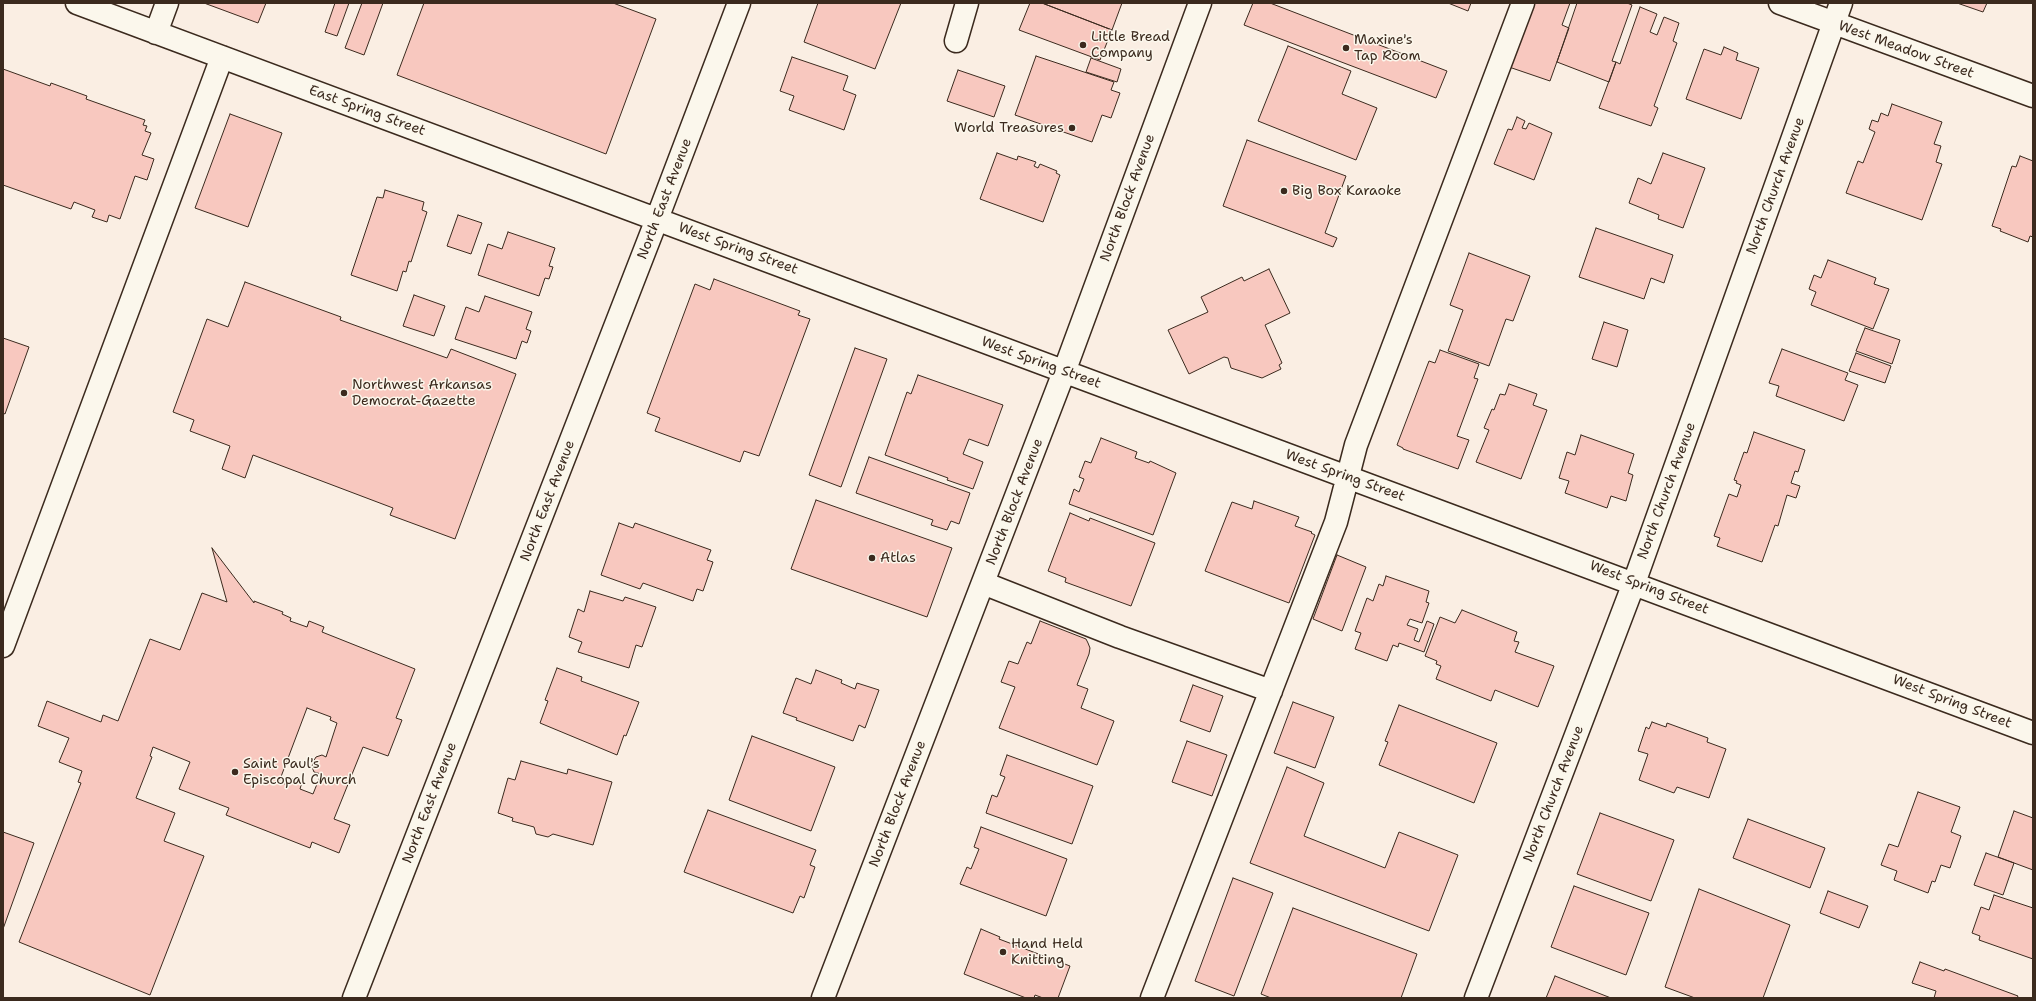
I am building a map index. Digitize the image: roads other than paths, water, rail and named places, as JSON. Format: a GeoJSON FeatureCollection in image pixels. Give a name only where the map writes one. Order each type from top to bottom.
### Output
{"type":"FeatureCollection","features":[{"type":"Feature","properties":{"kind":"street","name":"East Spring Street"},"geometry":{"type":"LineString","coordinates":[[77,3],[657,219]]}},
{"type":"Feature","properties":{"kind":"street"},"geometry":{"type":"LineString","coordinates":[[156,33],[167,3]]}},
{"type":"Feature","properties":{"kind":"street","name":"North East Avenue"},"geometry":{"type":"LineString","coordinates":[[354,998],[657,219],[739,3]]}},
{"type":"Feature","properties":{"kind":"street"},"geometry":{"type":"LineString","coordinates":[[956,41],[967,3]]}},
{"type":"Feature","properties":{"kind":"street","name":"North Block Avenue"},"geometry":{"type":"LineString","coordinates":[[823,998],[1064,372],[1200,3]]}},
{"type":"Feature","properties":{"kind":"street"},"geometry":{"type":"LineString","coordinates":[[1152,998],[1336,522],[1356,445],[1523,3]]}},
{"type":"Feature","properties":{"kind":"street","name":"West Meadow Street"},"geometry":{"type":"LineString","coordinates":[[1780,3],[2033,96]]}},
{"type":"Feature","properties":{"kind":"street","name":"North Church Avenue"},"geometry":{"type":"LineString","coordinates":[[1476,998],[1634,582],[1842,3]]}},
{"type":"Feature","properties":{"kind":"street"},"geometry":{"type":"LineString","coordinates":[[3,646],[222,57]]}},
{"type":"Feature","properties":{"kind":"street","name":"West Spring Street"},"geometry":{"type":"LineString","coordinates":[[657,219],[1064,372],[1634,582],[2033,733]]}},
{"type":"Feature","properties":{"kind":"street"},"geometry":{"type":"LineString","coordinates":[[983,583],[1120,637],[1271,691]]}},
{"type":"Feature","properties":{"kind":"place","name":"Little Bread Company"},"geometry":{"type":"Point","coordinates":[1083,45]}},
{"type":"Feature","properties":{"kind":"place","name":"Maxine's Tap Room"},"geometry":{"type":"Point","coordinates":[1346,48]}},
{"type":"Feature","properties":{"kind":"place","name":"World Treasures"},"geometry":{"type":"Point","coordinates":[1072,128]}},
{"type":"Feature","properties":{"kind":"place","name":"Big Box Karaoke"},"geometry":{"type":"Point","coordinates":[1284,191]}},
{"type":"Feature","properties":{"kind":"place","name":"Northwest Arkansas Democrat-Gazette"},"geometry":{"type":"Point","coordinates":[344,393]}},
{"type":"Feature","properties":{"kind":"place","name":"Atlas"},"geometry":{"type":"Point","coordinates":[872,558]}},
{"type":"Feature","properties":{"kind":"place","name":"Saint Paul's Episcopal Church"},"geometry":{"type":"Point","coordinates":[235,772]}},
{"type":"Feature","properties":{"kind":"place","name":"Hand Held Knitting"},"geometry":{"type":"Point","coordinates":[1003,952]}}]}
